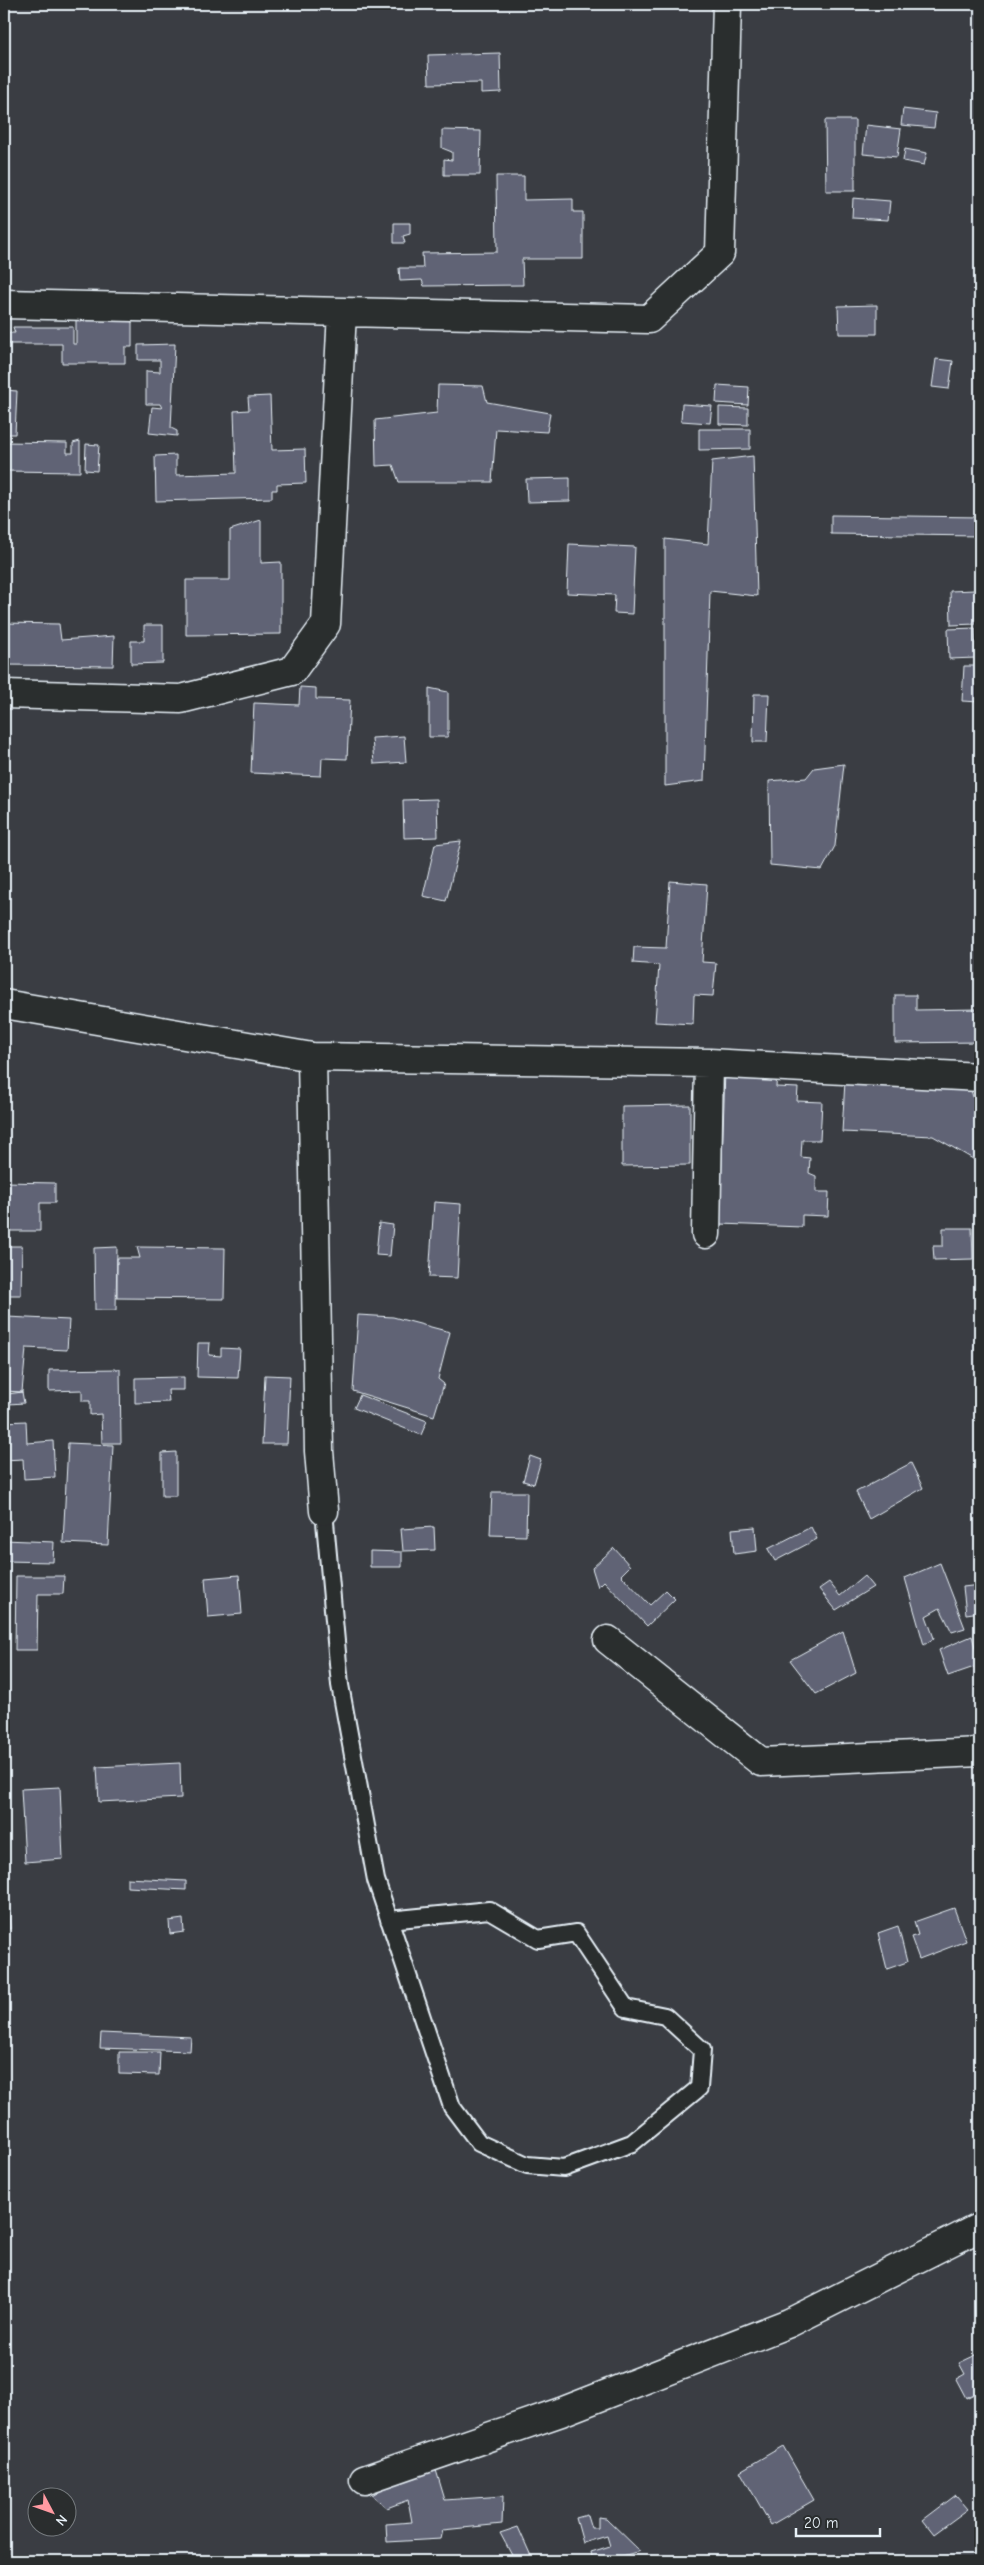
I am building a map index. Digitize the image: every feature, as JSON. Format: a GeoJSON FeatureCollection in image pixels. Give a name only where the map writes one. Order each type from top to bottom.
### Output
{"type":"FeatureCollection","features":[{"type":"Feature","properties":{"kind":"street"},"geometry":{"type":"LineString","coordinates":[[4,304],[649,319],[720,253],[727,4]]}},
{"type":"Feature","properties":{"kind":"street"},"geometry":{"type":"LineString","coordinates":[[4,694],[181,699],[292,672],[326,624],[342,312]]}},
{"type":"Feature","properties":{"kind":"street"},"geometry":{"type":"LineString","coordinates":[[4,1004],[312,1057],[709,1063],[980,1077]]}},
{"type":"Feature","properties":{"kind":"street"},"geometry":{"type":"LineString","coordinates":[[312,1057],[319,1450],[324,1511]]}},
{"type":"Feature","properties":{"kind":"street"},"geometry":{"type":"LineString","coordinates":[[706,1234],[709,1063]]}},
{"type":"Feature","properties":{"kind":"street"},"geometry":{"type":"LineString","coordinates":[[608,1640],[761,1762],[980,1752]]}},
{"type":"Feature","properties":{"kind":"street"},"geometry":{"type":"LineString","coordinates":[[364,2480],[561,2412],[789,2323],[980,2227]]}},
{"type":"Feature","properties":{"kind":"lane"},"geometry":{"type":"LineString","coordinates":[[324,1511],[340,1685],[376,1880],[389,1920],[452,2108],[479,2143],[527,2165],[564,2168],[632,2143],[699,2088],[702,2050],[665,2016],[626,2008],[576,1933],[538,1940],[490,1910],[389,1920]]}},
{"type":"Feature","properties":{"kind":"building"},"geometry":{"type":"Polygon","coordinates":[[[500,53],[501,92],[481,93],[481,83],[429,84],[428,55],[500,53]]]}},
{"type":"Feature","properties":{"kind":"building"},"geometry":{"type":"Polygon","coordinates":[[[903,109],[936,113],[934,128],[901,125],[903,109]]]}},
{"type":"Feature","properties":{"kind":"building"},"geometry":{"type":"Polygon","coordinates":[[[825,120],[855,120],[855,191],[826,191],[825,120]]]}},
{"type":"Feature","properties":{"kind":"building"},"geometry":{"type":"Polygon","coordinates":[[[866,125],[901,129],[897,157],[863,154],[866,125]]]}},
{"type":"Feature","properties":{"kind":"building"},"geometry":{"type":"Polygon","coordinates":[[[442,130],[481,131],[480,175],[444,175],[444,159],[452,160],[452,152],[442,148],[442,130]]]}},
{"type":"Feature","properties":{"kind":"building"},"geometry":{"type":"Polygon","coordinates":[[[905,149],[927,153],[924,165],[903,161],[905,149]]]}},
{"type":"Feature","properties":{"kind":"building"},"geometry":{"type":"Polygon","coordinates":[[[496,176],[524,176],[524,200],[573,199],[573,212],[583,212],[583,259],[522,259],[523,285],[424,286],[422,280],[400,281],[399,268],[423,268],[422,253],[497,252],[496,176]]]}},
{"type":"Feature","properties":{"kind":"building"},"geometry":{"type":"Polygon","coordinates":[[[853,198],[890,201],[888,220],[852,218],[853,198]]]}},
{"type":"Feature","properties":{"kind":"building"},"geometry":{"type":"Polygon","coordinates":[[[394,223],[410,223],[410,234],[403,236],[405,243],[394,243],[394,223]]]}},
{"type":"Feature","properties":{"kind":"building"},"geometry":{"type":"Polygon","coordinates":[[[877,305],[877,334],[839,334],[838,306],[877,305]]]}},
{"type":"Feature","properties":{"kind":"building"},"geometry":{"type":"Polygon","coordinates":[[[132,311],[132,347],[125,347],[125,363],[62,363],[62,344],[8,344],[8,333],[15,333],[13,327],[73,327],[73,344],[76,344],[76,319],[132,311]]]}},
{"type":"Feature","properties":{"kind":"building"},"geometry":{"type":"Polygon","coordinates":[[[175,344],[171,428],[177,431],[177,436],[149,433],[152,407],[162,408],[160,404],[146,404],[146,371],[160,372],[160,360],[138,360],[138,345],[175,344]]]}},
{"type":"Feature","properties":{"kind":"building"},"geometry":{"type":"Polygon","coordinates":[[[936,359],[953,361],[949,389],[932,387],[936,359]]]}},
{"type":"Feature","properties":{"kind":"building"},"geometry":{"type":"Polygon","coordinates":[[[438,385],[483,386],[487,402],[550,413],[547,432],[496,429],[492,482],[399,482],[393,465],[376,466],[375,420],[437,413],[438,385]]]}},
{"type":"Feature","properties":{"kind":"building"},"geometry":{"type":"Polygon","coordinates":[[[717,385],[749,387],[748,405],[716,403],[717,385]]]}},
{"type":"Feature","properties":{"kind":"building"},"geometry":{"type":"Polygon","coordinates":[[[4,390],[17,391],[15,434],[4,434],[4,390]]]}},
{"type":"Feature","properties":{"kind":"building"},"geometry":{"type":"Polygon","coordinates":[[[270,396],[272,450],[305,449],[306,483],[277,484],[277,490],[272,490],[272,498],[156,501],[155,456],[176,455],[176,475],[236,473],[234,411],[249,410],[248,397],[270,396]]]}},
{"type":"Feature","properties":{"kind":"building"},"geometry":{"type":"Polygon","coordinates":[[[682,404],[712,406],[710,423],[681,421],[682,404]]]}},
{"type":"Feature","properties":{"kind":"building"},"geometry":{"type":"Polygon","coordinates":[[[719,407],[748,408],[748,425],[719,424],[719,407]]]}},
{"type":"Feature","properties":{"kind":"building"},"geometry":{"type":"Polygon","coordinates":[[[699,429],[750,429],[750,449],[699,450],[699,429]]]}},
{"type":"Feature","properties":{"kind":"building"},"geometry":{"type":"Polygon","coordinates":[[[80,441],[80,472],[4,471],[4,442],[67,443],[67,453],[73,453],[73,443],[80,441]]]}},
{"type":"Feature","properties":{"kind":"building"},"geometry":{"type":"Polygon","coordinates":[[[86,444],[99,445],[97,471],[85,470],[86,444]]]}},
{"type":"Feature","properties":{"kind":"building"},"geometry":{"type":"Polygon","coordinates":[[[753,456],[757,596],[710,591],[704,781],[665,786],[665,539],[708,544],[712,461],[753,456]]]}},
{"type":"Feature","properties":{"kind":"building"},"geometry":{"type":"Polygon","coordinates":[[[570,478],[570,501],[527,502],[526,479],[570,478]]]}},
{"type":"Feature","properties":{"kind":"building"},"geometry":{"type":"Polygon","coordinates":[[[831,515],[980,517],[980,536],[831,534],[831,515]]]}},
{"type":"Feature","properties":{"kind":"building"},"geometry":{"type":"Polygon","coordinates":[[[261,520],[261,563],[281,562],[281,634],[186,635],[186,580],[230,580],[230,530],[261,520]]]}},
{"type":"Feature","properties":{"kind":"building"},"geometry":{"type":"Polygon","coordinates":[[[569,544],[635,547],[632,614],[614,613],[615,595],[567,593],[569,544]]]}},
{"type":"Feature","properties":{"kind":"building"},"geometry":{"type":"Polygon","coordinates":[[[975,590],[976,624],[951,625],[950,591],[975,590]]]}},
{"type":"Feature","properties":{"kind":"building"},"geometry":{"type":"Polygon","coordinates":[[[4,623],[59,624],[61,640],[114,636],[113,666],[4,665],[4,623]]]}},
{"type":"Feature","properties":{"kind":"building"},"geometry":{"type":"Polygon","coordinates":[[[144,625],[163,625],[163,663],[131,664],[131,641],[144,641],[144,625]]]}},
{"type":"Feature","properties":{"kind":"building"},"geometry":{"type":"Polygon","coordinates":[[[975,628],[976,658],[949,659],[948,629],[975,628]]]}},
{"type":"Feature","properties":{"kind":"building"},"geometry":{"type":"Polygon","coordinates":[[[964,666],[980,666],[980,702],[962,701],[964,666]]]}},
{"type":"Feature","properties":{"kind":"building"},"geometry":{"type":"Polygon","coordinates":[[[300,687],[316,688],[316,699],[350,700],[347,759],[322,758],[321,776],[251,773],[254,703],[299,705],[300,687]]]}},
{"type":"Feature","properties":{"kind":"building"},"geometry":{"type":"Polygon","coordinates":[[[429,688],[448,692],[448,737],[429,737],[429,688]]]}},
{"type":"Feature","properties":{"kind":"building"},"geometry":{"type":"Polygon","coordinates":[[[754,694],[769,694],[767,742],[753,742],[754,694]]]}},
{"type":"Feature","properties":{"kind":"building"},"geometry":{"type":"Polygon","coordinates":[[[404,736],[406,762],[374,764],[372,738],[404,736]]]}},
{"type":"Feature","properties":{"kind":"building"},"geometry":{"type":"Polygon","coordinates":[[[844,764],[835,846],[822,870],[770,865],[769,781],[806,778],[814,768],[844,764]]]}},
{"type":"Feature","properties":{"kind":"building"},"geometry":{"type":"Polygon","coordinates":[[[437,799],[438,837],[404,838],[403,800],[437,799]]]}},
{"type":"Feature","properties":{"kind":"building"},"geometry":{"type":"Polygon","coordinates":[[[461,841],[446,901],[423,896],[435,844],[461,841]]]}},
{"type":"Feature","properties":{"kind":"building"},"geometry":{"type":"Polygon","coordinates":[[[670,881],[707,884],[702,962],[716,963],[713,996],[694,995],[693,1024],[655,1022],[659,965],[633,963],[634,947],[666,948],[670,881]]]}},
{"type":"Feature","properties":{"kind":"building"},"geometry":{"type":"Polygon","coordinates":[[[895,995],[916,995],[916,1010],[980,1009],[980,1042],[895,1043],[895,995]]]}},
{"type":"Feature","properties":{"kind":"building"},"geometry":{"type":"Polygon","coordinates":[[[725,1070],[777,1072],[776,1087],[798,1088],[797,1101],[822,1102],[820,1140],[802,1140],[801,1157],[810,1158],[809,1173],[816,1176],[816,1192],[829,1192],[828,1216],[802,1215],[802,1227],[720,1224],[725,1070]]]}},
{"type":"Feature","properties":{"kind":"building"},"geometry":{"type":"Polygon","coordinates":[[[845,1081],[970,1087],[978,1113],[980,1113],[980,1163],[933,1136],[842,1132],[845,1081]]]}},
{"type":"Feature","properties":{"kind":"building"},"geometry":{"type":"Polygon","coordinates":[[[690,1105],[690,1165],[622,1166],[622,1106],[690,1105]]]}},
{"type":"Feature","properties":{"kind":"building"},"geometry":{"type":"Polygon","coordinates":[[[4,1182],[55,1183],[55,1203],[40,1203],[40,1231],[4,1231],[4,1182]]]}},
{"type":"Feature","properties":{"kind":"building"},"geometry":{"type":"Polygon","coordinates":[[[434,1202],[461,1204],[457,1278],[429,1277],[434,1202]]]}},
{"type":"Feature","properties":{"kind":"building"},"geometry":{"type":"Polygon","coordinates":[[[379,1223],[393,1225],[390,1256],[376,1255],[379,1223]]]}},
{"type":"Feature","properties":{"kind":"building"},"geometry":{"type":"Polygon","coordinates":[[[943,1228],[972,1228],[973,1259],[934,1260],[933,1246],[943,1246],[943,1228]]]}},
{"type":"Feature","properties":{"kind":"building"},"geometry":{"type":"Polygon","coordinates":[[[6,1246],[22,1246],[21,1295],[6,1295],[6,1246]]]}},
{"type":"Feature","properties":{"kind":"building"},"geometry":{"type":"Polygon","coordinates":[[[117,1247],[116,1310],[95,1310],[94,1248],[117,1247]]]}},
{"type":"Feature","properties":{"kind":"building"},"geometry":{"type":"Polygon","coordinates":[[[137,1247],[225,1248],[224,1299],[117,1298],[117,1258],[140,1258],[137,1247]]]}},
{"type":"Feature","properties":{"kind":"building"},"geometry":{"type":"Polygon","coordinates":[[[358,1315],[393,1317],[450,1332],[438,1379],[444,1384],[434,1416],[353,1391],[358,1315]]]}},
{"type":"Feature","properties":{"kind":"building"},"geometry":{"type":"Polygon","coordinates":[[[7,1317],[69,1320],[67,1350],[26,1348],[22,1392],[4,1391],[7,1317]]]}},
{"type":"Feature","properties":{"kind":"building"},"geometry":{"type":"Polygon","coordinates":[[[198,1343],[210,1343],[209,1355],[221,1356],[221,1348],[240,1349],[238,1378],[197,1377],[198,1343]]]}},
{"type":"Feature","properties":{"kind":"building"},"geometry":{"type":"Polygon","coordinates":[[[120,1369],[121,1443],[102,1443],[101,1414],[90,1415],[90,1401],[82,1401],[82,1390],[49,1391],[49,1370],[120,1369]]]}},
{"type":"Feature","properties":{"kind":"building"},"geometry":{"type":"Polygon","coordinates":[[[265,1375],[290,1376],[287,1444],[262,1444],[265,1375]]]}},
{"type":"Feature","properties":{"kind":"building"},"geometry":{"type":"Polygon","coordinates":[[[184,1377],[184,1390],[168,1390],[169,1402],[135,1403],[135,1378],[184,1377]]]}},
{"type":"Feature","properties":{"kind":"building"},"geometry":{"type":"Polygon","coordinates":[[[22,1392],[24,1403],[9,1404],[8,1394],[22,1392]]]}},
{"type":"Feature","properties":{"kind":"building"},"geometry":{"type":"Polygon","coordinates":[[[360,1395],[427,1421],[421,1435],[354,1408],[360,1395]]]}},
{"type":"Feature","properties":{"kind":"building"},"geometry":{"type":"Polygon","coordinates":[[[26,1421],[27,1443],[53,1441],[55,1477],[24,1479],[23,1459],[4,1460],[4,1422],[26,1421]]]}},
{"type":"Feature","properties":{"kind":"building"},"geometry":{"type":"Polygon","coordinates":[[[68,1443],[113,1445],[108,1545],[63,1543],[68,1443]]]}},
{"type":"Feature","properties":{"kind":"building"},"geometry":{"type":"Polygon","coordinates":[[[176,1452],[176,1496],[162,1496],[162,1453],[176,1452]]]}},
{"type":"Feature","properties":{"kind":"building"},"geometry":{"type":"Polygon","coordinates":[[[530,1456],[541,1460],[534,1484],[523,1481],[530,1456]]]}},
{"type":"Feature","properties":{"kind":"building"},"geometry":{"type":"Polygon","coordinates":[[[911,1463],[923,1488],[869,1519],[856,1492],[911,1463]]]}},
{"type":"Feature","properties":{"kind":"building"},"geometry":{"type":"Polygon","coordinates":[[[492,1492],[527,1492],[526,1536],[490,1535],[492,1492]]]}},
{"type":"Feature","properties":{"kind":"building"},"geometry":{"type":"Polygon","coordinates":[[[434,1527],[435,1550],[403,1551],[401,1529],[434,1527]]]}},
{"type":"Feature","properties":{"kind":"building"},"geometry":{"type":"Polygon","coordinates":[[[755,1527],[757,1551],[734,1554],[732,1529],[755,1527]]]}},
{"type":"Feature","properties":{"kind":"building"},"geometry":{"type":"Polygon","coordinates":[[[811,1527],[817,1539],[775,1561],[768,1549],[811,1527]]]}},
{"type":"Feature","properties":{"kind":"building"},"geometry":{"type":"Polygon","coordinates":[[[4,1540],[54,1542],[53,1562],[4,1561],[4,1540]]]}},
{"type":"Feature","properties":{"kind":"building"},"geometry":{"type":"Polygon","coordinates":[[[614,1548],[630,1566],[621,1575],[650,1605],[666,1590],[675,1599],[647,1626],[604,1581],[598,1587],[592,1568],[614,1548]]]}},
{"type":"Feature","properties":{"kind":"building"},"geometry":{"type":"Polygon","coordinates":[[[370,1551],[402,1552],[402,1567],[370,1567],[370,1551]]]}},
{"type":"Feature","properties":{"kind":"building"},"geometry":{"type":"Polygon","coordinates":[[[940,1563],[965,1628],[952,1632],[940,1608],[926,1616],[934,1638],[924,1645],[905,1578],[940,1563]]]}},
{"type":"Feature","properties":{"kind":"building"},"geometry":{"type":"Polygon","coordinates":[[[239,1575],[242,1614],[208,1617],[205,1578],[239,1575]]]}},
{"type":"Feature","properties":{"kind":"building"},"geometry":{"type":"Polygon","coordinates":[[[16,1576],[64,1576],[63,1594],[38,1594],[37,1650],[15,1650],[16,1576]]]}},
{"type":"Feature","properties":{"kind":"building"},"geometry":{"type":"Polygon","coordinates":[[[864,1576],[873,1587],[836,1610],[819,1589],[829,1582],[840,1596],[864,1576]]]}},
{"type":"Feature","properties":{"kind":"building"},"geometry":{"type":"Polygon","coordinates":[[[980,1585],[980,1612],[966,1614],[963,1587],[980,1585]]]}},
{"type":"Feature","properties":{"kind":"building"},"geometry":{"type":"Polygon","coordinates":[[[843,1631],[856,1673],[816,1694],[790,1660],[843,1631]]]}},
{"type":"Feature","properties":{"kind":"building"},"geometry":{"type":"Polygon","coordinates":[[[972,1636],[980,1665],[948,1676],[939,1650],[972,1636]]]}},
{"type":"Feature","properties":{"kind":"building"},"geometry":{"type":"Polygon","coordinates":[[[180,1763],[181,1798],[99,1802],[97,1767],[180,1763]]]}},
{"type":"Feature","properties":{"kind":"building"},"geometry":{"type":"Polygon","coordinates":[[[60,1787],[63,1859],[25,1862],[21,1789],[60,1787]]]}},
{"type":"Feature","properties":{"kind":"building"},"geometry":{"type":"Polygon","coordinates":[[[127,1878],[186,1881],[186,1890],[127,1887],[127,1878]]]}},
{"type":"Feature","properties":{"kind":"building"},"geometry":{"type":"Polygon","coordinates":[[[4,1897],[8,1897],[10,1929],[4,1929],[4,1897]]]}},
{"type":"Feature","properties":{"kind":"building"},"geometry":{"type":"Polygon","coordinates":[[[954,1908],[966,1941],[919,1959],[911,1937],[918,1935],[914,1922],[954,1908]]]}},
{"type":"Feature","properties":{"kind":"building"},"geometry":{"type":"Polygon","coordinates":[[[183,1919],[184,1932],[170,1934],[169,1921],[183,1919]]]}},
{"type":"Feature","properties":{"kind":"building"},"geometry":{"type":"Polygon","coordinates":[[[898,1926],[907,1962],[887,1969],[878,1933],[898,1926]]]}},
{"type":"Feature","properties":{"kind":"building"},"geometry":{"type":"Polygon","coordinates":[[[101,2033],[191,2037],[190,2051],[100,2048],[101,2033]]]}},
{"type":"Feature","properties":{"kind":"building"},"geometry":{"type":"Polygon","coordinates":[[[119,2052],[160,2052],[159,2075],[119,2074],[119,2052]]]}},
{"type":"Feature","properties":{"kind":"building"},"geometry":{"type":"Polygon","coordinates":[[[980,2353],[980,2391],[966,2398],[956,2379],[965,2374],[959,2363],[980,2353]]]}},
{"type":"Feature","properties":{"kind":"building"},"geometry":{"type":"Polygon","coordinates":[[[783,2446],[814,2500],[771,2525],[740,2471],[783,2446]]]}},
{"type":"Feature","properties":{"kind":"building"},"geometry":{"type":"Polygon","coordinates":[[[433,2460],[445,2500],[503,2496],[502,2524],[443,2530],[441,2539],[387,2542],[386,2524],[412,2522],[408,2500],[387,2508],[372,2495],[433,2460]]]}},
{"type":"Feature","properties":{"kind":"building"},"geometry":{"type":"Polygon","coordinates":[[[956,2495],[968,2509],[934,2534],[923,2520],[956,2495]]]}},
{"type":"Feature","properties":{"kind":"building"},"geometry":{"type":"Polygon","coordinates":[[[587,2515],[591,2528],[598,2528],[598,2517],[606,2518],[640,2551],[605,2561],[593,2561],[591,2552],[610,2546],[607,2536],[583,2543],[576,2518],[587,2515]]]}},
{"type":"Feature","properties":{"kind":"building"},"geometry":{"type":"Polygon","coordinates":[[[518,2527],[531,2556],[515,2561],[500,2533],[518,2527]]]}}]}
